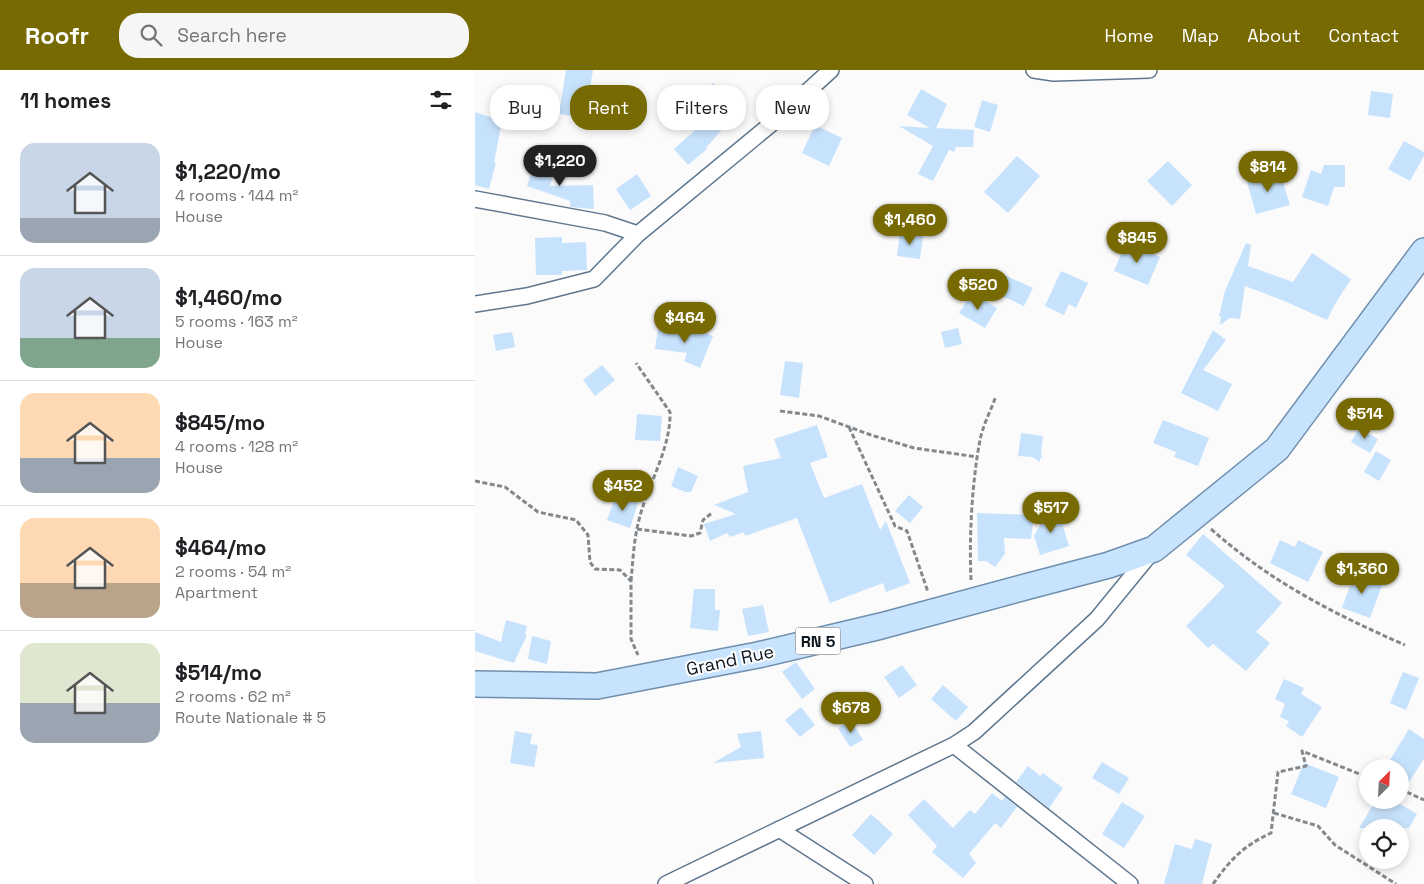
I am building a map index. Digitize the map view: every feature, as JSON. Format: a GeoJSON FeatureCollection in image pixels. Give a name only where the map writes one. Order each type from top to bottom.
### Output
{"type":"FeatureCollection","features":[{"type":"Feature","properties":{"kind":"main road","name":"RN 5"},"geometry":{"type":"LineString","coordinates":[[1154,549],[1277,449],[1424,251]]}},
{"type":"Feature","properties":{"kind":"main road","name":"Grand Rue"},"geometry":{"type":"LineString","coordinates":[[475,684],[597,686],[758,655],[972,602],[1109,565],[1154,549]]}},
{"type":"Feature","properties":{"kind":"street"},"geometry":{"type":"LineString","coordinates":[[475,304],[527,296],[594,279],[637,234],[776,120],[831,70]]}},
{"type":"Feature","properties":{"kind":"street"},"geometry":{"type":"LineString","coordinates":[[1034,70],[1054,73],[1149,70]]}},
{"type":"Feature","properties":{"kind":"street"},"geometry":{"type":"LineString","coordinates":[[475,199],[605,223],[637,234]]}},
{"type":"Feature","properties":{"kind":"street"},"geometry":{"type":"LineString","coordinates":[[666,884],[954,745],[974,732],[1097,620],[1154,549]]}},
{"type":"Feature","properties":{"kind":"street"},"geometry":{"type":"LineString","coordinates":[[954,745],[1130,884]]}},
{"type":"Feature","properties":{"kind":"street"},"geometry":{"type":"LineString","coordinates":[[779,829],[865,884]]}},
{"type":"Feature","properties":{"kind":"path"},"geometry":{"type":"LineString","coordinates":[[636,363],[670,412],[668,436],[640,515],[631,581],[631,639],[647,676]]}},
{"type":"Feature","properties":{"kind":"path"},"geometry":{"type":"LineString","coordinates":[[972,602],[969,556],[980,438],[996,396]]}},
{"type":"Feature","properties":{"kind":"path"},"geometry":{"type":"LineString","coordinates":[[780,412],[819,416],[914,448],[978,457]]}},
{"type":"Feature","properties":{"kind":"path"},"geometry":{"type":"LineString","coordinates":[[849,427],[895,526],[907,531],[934,612]]}},
{"type":"Feature","properties":{"kind":"path"},"geometry":{"type":"LineString","coordinates":[[475,481],[505,487],[537,512],[576,520],[588,535],[590,562],[595,569],[620,570],[631,581]]}},
{"type":"Feature","properties":{"kind":"path"},"geometry":{"type":"LineString","coordinates":[[637,529],[691,536],[700,533],[703,520],[712,513]]}},
{"type":"Feature","properties":{"kind":"path"},"geometry":{"type":"LineString","coordinates":[[1196,515],[1227,543],[1267,574],[1302,596],[1351,622],[1405,644]]}},
{"type":"Feature","properties":{"kind":"path"},"geometry":{"type":"LineString","coordinates":[[1213,884],[1228,862],[1253,842],[1271,833],[1278,772],[1306,766],[1302,751],[1359,774]]}},
{"type":"Feature","properties":{"kind":"path"},"geometry":{"type":"LineString","coordinates":[[1409,793],[1424,800]]}},
{"type":"Feature","properties":{"kind":"path"},"geometry":{"type":"LineString","coordinates":[[1274,813],[1318,826],[1335,845],[1396,884]]}},
{"type":"Feature","properties":{"kind":"building"},"geometry":{"type":"Polygon","coordinates":[[[566,70],[593,70],[590,85],[570,85],[570,116],[560,114],[566,70]]]}},
{"type":"Feature","properties":{"kind":"building"},"geometry":{"type":"Polygon","coordinates":[[[921,89],[947,104],[936,128],[974,130],[973,147],[956,147],[954,152],[949,150],[933,181],[918,174],[933,146],[899,126],[930,128],[907,115],[921,89]]]}},
{"type":"Feature","properties":{"kind":"building"},"geometry":{"type":"Polygon","coordinates":[[[1371,91],[1393,94],[1390,118],[1368,115],[1371,91]]]}},
{"type":"Feature","properties":{"kind":"building"},"geometry":{"type":"Polygon","coordinates":[[[982,100],[998,105],[990,132],[974,127],[982,100]]]}},
{"type":"Feature","properties":{"kind":"building"},"geometry":{"type":"Polygon","coordinates":[[[475,112],[490,117],[490,130],[500,130],[494,163],[496,163],[489,189],[475,185],[475,112]]]}},
{"type":"Feature","properties":{"kind":"building"},"geometry":{"type":"Polygon","coordinates":[[[695,130],[722,130],[707,149],[688,165],[674,149],[695,130]]]}},
{"type":"Feature","properties":{"kind":"building"},"geometry":{"type":"Polygon","coordinates":[[[813,130],[825,130],[842,138],[829,166],[802,153],[813,130]]]}},
{"type":"Feature","properties":{"kind":"building"},"geometry":{"type":"Polygon","coordinates":[[[1404,141],[1424,152],[1424,156],[1410,181],[1388,169],[1404,141]]]}},
{"type":"Feature","properties":{"kind":"building"},"geometry":{"type":"Polygon","coordinates":[[[1017,156],[1040,176],[1008,213],[984,192],[1017,156]]]}},
{"type":"Feature","properties":{"kind":"building"},"geometry":{"type":"Polygon","coordinates":[[[535,160],[556,166],[550,186],[593,185],[594,209],[570,207],[570,201],[527,186],[535,160]]]}},
{"type":"Feature","properties":{"kind":"building"},"geometry":{"type":"Polygon","coordinates":[[[1168,161],[1192,185],[1172,206],[1147,181],[1168,161]]]}},
{"type":"Feature","properties":{"kind":"building"},"geometry":{"type":"Polygon","coordinates":[[[1324,165],[1345,165],[1345,187],[1334,187],[1328,206],[1302,197],[1311,170],[1321,174],[1324,165]]]}},
{"type":"Feature","properties":{"kind":"building"},"geometry":{"type":"Polygon","coordinates":[[[1280,172],[1290,205],[1256,214],[1247,182],[1280,172]]]}},
{"type":"Feature","properties":{"kind":"building"},"geometry":{"type":"Polygon","coordinates":[[[637,174],[651,196],[630,210],[616,189],[637,174]]]}},
{"type":"Feature","properties":{"kind":"building"},"geometry":{"type":"Polygon","coordinates":[[[900,233],[923,236],[920,259],[897,256],[900,233]]]}},
{"type":"Feature","properties":{"kind":"building"},"geometry":{"type":"Polygon","coordinates":[[[562,237],[562,243],[586,242],[587,270],[562,271],[562,275],[536,275],[535,238],[562,237]]]}},
{"type":"Feature","properties":{"kind":"building"},"geometry":{"type":"Polygon","coordinates":[[[1126,242],[1160,257],[1148,285],[1114,271],[1126,242]]]}},
{"type":"Feature","properties":{"kind":"building"},"geometry":{"type":"Polygon","coordinates":[[[1246,243],[1251,245],[1248,266],[1293,282],[1312,253],[1351,279],[1327,320],[1245,286],[1240,319],[1230,318],[1220,325],[1221,317],[1219,316],[1225,291],[1246,243]]]}},
{"type":"Feature","properties":{"kind":"building"},"geometry":{"type":"Polygon","coordinates":[[[1061,271],[1088,283],[1076,308],[1069,304],[1064,315],[1045,306],[1061,271]]]}},
{"type":"Feature","properties":{"kind":"building"},"geometry":{"type":"Polygon","coordinates":[[[1002,274],[1033,288],[1024,306],[993,292],[1002,274]]]}},
{"type":"Feature","properties":{"kind":"building"},"geometry":{"type":"Polygon","coordinates":[[[972,293],[997,308],[985,328],[959,313],[972,293]]]}},
{"type":"Feature","properties":{"kind":"building"},"geometry":{"type":"Polygon","coordinates":[[[958,328],[962,344],[945,348],[941,332],[958,328]]]}},
{"type":"Feature","properties":{"kind":"building"},"geometry":{"type":"Polygon","coordinates":[[[658,329],[695,334],[697,329],[713,336],[700,368],[684,361],[687,353],[655,349],[658,329]]]}},
{"type":"Feature","properties":{"kind":"building"},"geometry":{"type":"Polygon","coordinates":[[[1213,330],[1226,340],[1203,370],[1232,384],[1218,411],[1181,393],[1213,330]]]}},
{"type":"Feature","properties":{"kind":"building"},"geometry":{"type":"Polygon","coordinates":[[[512,332],[515,347],[496,351],[493,335],[512,332]]]}},
{"type":"Feature","properties":{"kind":"building"},"geometry":{"type":"Polygon","coordinates":[[[785,361],[803,363],[799,398],[780,395],[785,361]]]}},
{"type":"Feature","properties":{"kind":"building"},"geometry":{"type":"Polygon","coordinates":[[[602,365],[615,380],[595,396],[583,380],[602,365]]]}},
{"type":"Feature","properties":{"kind":"building"},"geometry":{"type":"Polygon","coordinates":[[[637,414],[662,416],[660,441],[635,440],[637,414]]]}},
{"type":"Feature","properties":{"kind":"building"},"geometry":{"type":"Polygon","coordinates":[[[1163,420],[1209,438],[1198,466],[1174,457],[1176,452],[1153,443],[1163,420]]]}},
{"type":"Feature","properties":{"kind":"building"},"geometry":{"type":"Polygon","coordinates":[[[817,425],[828,457],[810,463],[824,498],[862,484],[880,530],[886,521],[910,583],[886,592],[883,583],[830,603],[797,518],[745,536],[744,532],[730,537],[727,533],[710,541],[704,524],[736,514],[714,505],[748,492],[743,466],[781,458],[774,439],[817,425]]]}},
{"type":"Feature","properties":{"kind":"building"},"geometry":{"type":"Polygon","coordinates":[[[1359,428],[1378,439],[1370,453],[1351,442],[1359,428]]]}},
{"type":"Feature","properties":{"kind":"building"},"geometry":{"type":"Polygon","coordinates":[[[1021,433],[1043,436],[1042,459],[1040,458],[1040,462],[1032,457],[1018,456],[1021,433]]]}},
{"type":"Feature","properties":{"kind":"building"},"geometry":{"type":"Polygon","coordinates":[[[1376,451],[1391,460],[1379,481],[1364,472],[1376,451]]]}},
{"type":"Feature","properties":{"kind":"building"},"geometry":{"type":"Polygon","coordinates":[[[678,467],[698,476],[691,492],[685,492],[671,486],[678,467]]]}},
{"type":"Feature","properties":{"kind":"building"},"geometry":{"type":"Polygon","coordinates":[[[616,495],[638,503],[630,528],[607,520],[616,495]]]}},
{"type":"Feature","properties":{"kind":"building"},"geometry":{"type":"Polygon","coordinates":[[[909,495],[923,507],[910,523],[895,511],[909,495]]]}},
{"type":"Feature","properties":{"kind":"building"},"geometry":{"type":"Polygon","coordinates":[[[1058,510],[1069,546],[1040,555],[1034,536],[1046,514],[1058,510]]]}},
{"type":"Feature","properties":{"kind":"building"},"geometry":{"type":"Polygon","coordinates":[[[977,513],[1034,515],[1031,539],[1004,538],[1005,554],[995,567],[986,561],[978,561],[977,513]]]}},
{"type":"Feature","properties":{"kind":"building"},"geometry":{"type":"Polygon","coordinates":[[[1203,534],[1282,603],[1256,632],[1270,643],[1246,671],[1213,644],[1208,648],[1186,626],[1225,586],[1186,555],[1203,534]]]}},
{"type":"Feature","properties":{"kind":"building"},"geometry":{"type":"Polygon","coordinates":[[[1280,540],[1295,547],[1298,540],[1323,552],[1308,582],[1270,563],[1280,540]]]}},
{"type":"Feature","properties":{"kind":"building"},"geometry":{"type":"Polygon","coordinates":[[[1355,572],[1383,583],[1370,618],[1342,608],[1355,572]]]}},
{"type":"Feature","properties":{"kind":"building"},"geometry":{"type":"Polygon","coordinates":[[[694,589],[715,589],[715,610],[720,610],[718,631],[690,628],[694,589]]]}},
{"type":"Feature","properties":{"kind":"building"},"geometry":{"type":"Polygon","coordinates":[[[763,605],[769,632],[748,636],[742,609],[763,605]]]}},
{"type":"Feature","properties":{"kind":"building"},"geometry":{"type":"Polygon","coordinates":[[[506,620],[527,626],[525,635],[527,635],[514,663],[475,651],[475,632],[501,642],[506,620]]]}},
{"type":"Feature","properties":{"kind":"building"},"geometry":{"type":"Polygon","coordinates":[[[532,636],[551,641],[547,664],[528,659],[532,636]]]}},
{"type":"Feature","properties":{"kind":"building"},"geometry":{"type":"Polygon","coordinates":[[[796,662],[815,689],[802,699],[782,672],[796,662]]]}},
{"type":"Feature","properties":{"kind":"building"},"geometry":{"type":"Polygon","coordinates":[[[902,665],[917,685],[899,698],[884,677],[902,665]]]}},
{"type":"Feature","properties":{"kind":"building"},"geometry":{"type":"Polygon","coordinates":[[[1403,672],[1419,678],[1406,710],[1390,703],[1403,672]]]}},
{"type":"Feature","properties":{"kind":"building"},"geometry":{"type":"Polygon","coordinates":[[[1284,679],[1304,688],[1301,694],[1322,707],[1302,737],[1286,726],[1289,721],[1280,717],[1285,704],[1275,699],[1284,679]]]}},
{"type":"Feature","properties":{"kind":"building"},"geometry":{"type":"Polygon","coordinates":[[[943,685],[968,707],[956,721],[931,699],[943,685]]]}},
{"type":"Feature","properties":{"kind":"building"},"geometry":{"type":"Polygon","coordinates":[[[801,707],[815,725],[800,737],[785,720],[801,707]]]}},
{"type":"Feature","properties":{"kind":"building"},"geometry":{"type":"Polygon","coordinates":[[[851,720],[863,740],[850,747],[838,728],[851,720]]]}},
{"type":"Feature","properties":{"kind":"building"},"geometry":{"type":"Polygon","coordinates":[[[1409,729],[1424,739],[1424,759],[1409,782],[1409,759],[1391,759],[1409,729]]]}},
{"type":"Feature","properties":{"kind":"building"},"geometry":{"type":"Polygon","coordinates":[[[515,731],[532,734],[530,744],[538,745],[534,767],[510,763],[515,731]]]}},
{"type":"Feature","properties":{"kind":"building"},"geometry":{"type":"Polygon","coordinates":[[[761,731],[764,758],[713,763],[741,747],[737,734],[761,731]]]}},
{"type":"Feature","properties":{"kind":"building"},"geometry":{"type":"Polygon","coordinates":[[[1102,762],[1129,778],[1119,794],[1092,778],[1102,762]]]}},
{"type":"Feature","properties":{"kind":"building"},"geometry":{"type":"Polygon","coordinates":[[[1304,763],[1339,777],[1326,808],[1291,794],[1304,763]]]}},
{"type":"Feature","properties":{"kind":"building"},"geometry":{"type":"Polygon","coordinates":[[[1028,766],[1040,776],[1043,773],[1063,788],[1049,808],[1016,782],[1028,766]]]}},
{"type":"Feature","properties":{"kind":"building"},"geometry":{"type":"Polygon","coordinates":[[[992,793],[1002,801],[1005,797],[1017,807],[1001,828],[995,823],[969,854],[976,863],[963,878],[932,852],[937,846],[908,815],[924,799],[953,828],[970,810],[975,814],[992,793]]]}},
{"type":"Feature","properties":{"kind":"building"},"geometry":{"type":"Polygon","coordinates":[[[1122,802],[1145,816],[1124,848],[1102,834],[1122,802]]]}},
{"type":"Feature","properties":{"kind":"building"},"geometry":{"type":"Polygon","coordinates":[[[1371,809],[1408,809],[1417,814],[1409,828],[1409,819],[1364,819],[1371,809]]]}},
{"type":"Feature","properties":{"kind":"building"},"geometry":{"type":"Polygon","coordinates":[[[871,814],[893,834],[874,855],[852,835],[871,814]]]}},
{"type":"Feature","properties":{"kind":"building"},"geometry":{"type":"Polygon","coordinates":[[[1195,839],[1212,844],[1202,884],[1164,884],[1175,844],[1192,849],[1195,839]]]}}]}
